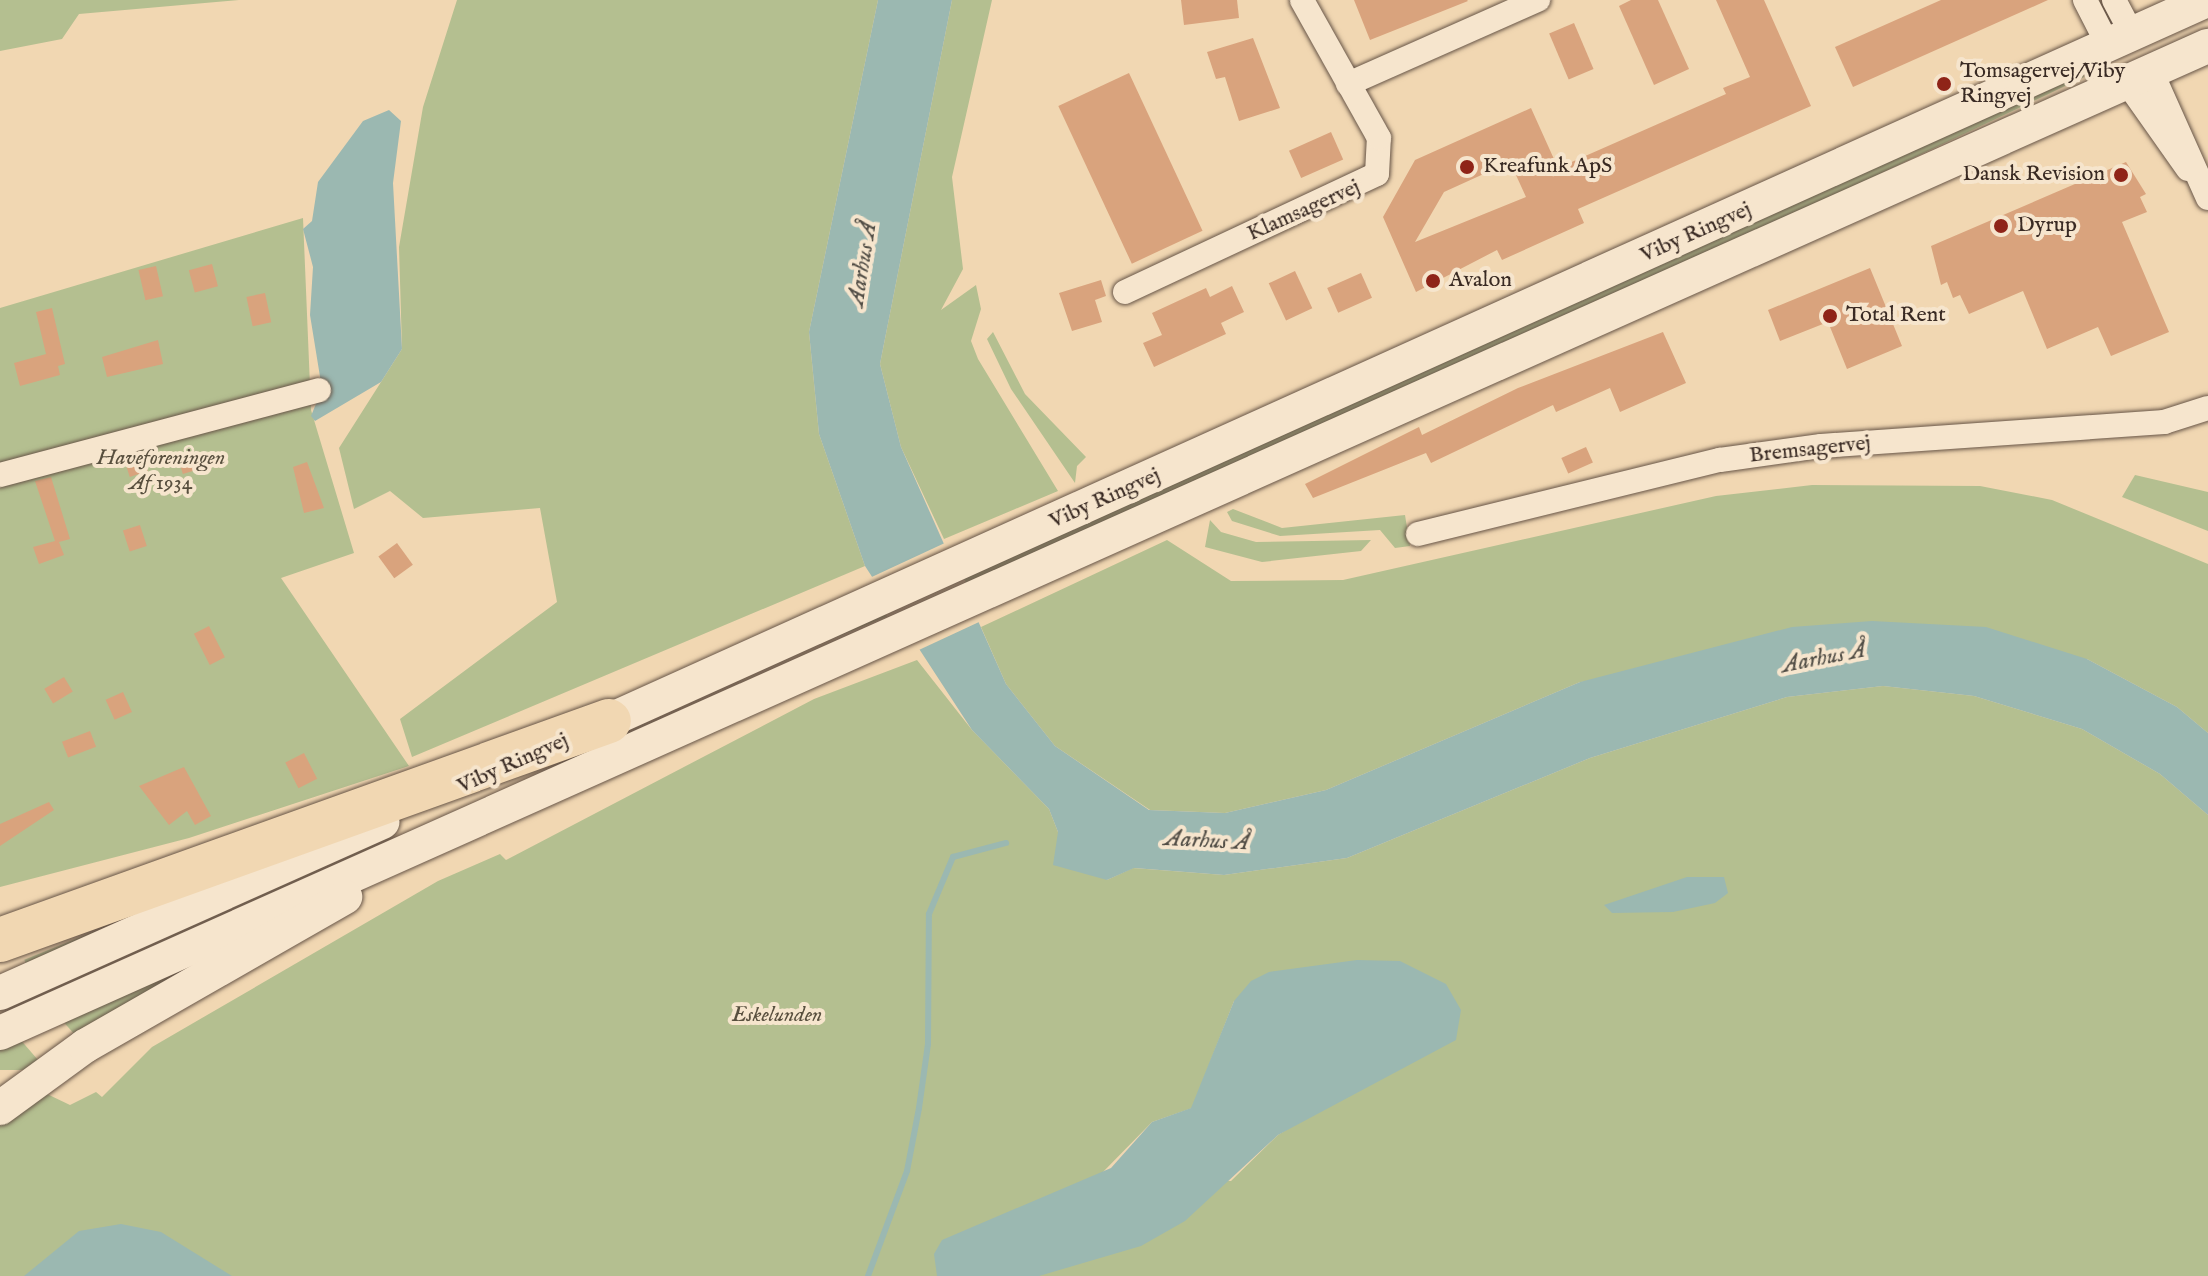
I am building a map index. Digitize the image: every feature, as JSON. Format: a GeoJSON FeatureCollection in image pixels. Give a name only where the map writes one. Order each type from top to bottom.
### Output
{"type":"FeatureCollection","features":[{"type":"Feature","properties":{"kind":"highway"},"geometry":{"type":"LineString","coordinates":[[0,940],[609,721]]}},
{"type":"Feature","properties":{"kind":"main road","name":"Viby Ringvej"},"geometry":{"type":"LineString","coordinates":[[14,1007],[609,721],[886,616],[2207,0]]}},
{"type":"Feature","properties":{"kind":"main road"},"geometry":{"type":"LineString","coordinates":[[2120,40],[2140,79]]}},
{"type":"Feature","properties":{"kind":"main road","name":"Viby Ringvej"},"geometry":{"type":"LineString","coordinates":[[967,579],[2140,79],[2208,46]]}},
{"type":"Feature","properties":{"kind":"main road","name":"Viby Ringvej"},"geometry":{"type":"LineString","coordinates":[[14,1007],[774,683],[886,616]]}},
{"type":"Feature","properties":{"kind":"main road"},"geometry":{"type":"LineString","coordinates":[[0,1108],[85,1046],[348,896],[618,772],[774,683]]}},
{"type":"Feature","properties":{"kind":"street"},"geometry":{"type":"LineString","coordinates":[[1302,0],[1348,84],[1538,0]]}},
{"type":"Feature","properties":{"kind":"street"},"geometry":{"type":"LineString","coordinates":[[2085,0],[2120,40]]}},
{"type":"Feature","properties":{"kind":"street"},"geometry":{"type":"LineString","coordinates":[[2114,0],[2120,40]]}},
{"type":"Feature","properties":{"kind":"street"},"geometry":{"type":"LineString","coordinates":[[2140,79],[2146,118],[2206,194]]}},
{"type":"Feature","properties":{"kind":"street","name":"Klamsagervej"},"geometry":{"type":"LineString","coordinates":[[1125,292],[1368,182],[1382,163],[1383,150],[1348,84]]}},
{"type":"Feature","properties":{"kind":"street"},"geometry":{"type":"LineString","coordinates":[[0,475],[319,390]]}},
{"type":"Feature","properties":{"kind":"street","name":"Bremsagervej"},"geometry":{"type":"LineString","coordinates":[[1418,534],[1720,460],[2164,422],[2208,408]]}},
{"type":"Feature","properties":{"kind":"green space"},"geometry":{"type":"Polygon","coordinates":[[[0,0],[239,0],[79,14],[62,39],[0,51],[0,0]]]}},
{"type":"Feature","properties":{"kind":"green space"},"geometry":{"type":"Polygon","coordinates":[[[457,0],[878,0],[809,332],[819,434],[865,566],[412,757],[400,719],[557,602],[540,508],[423,518],[390,491],[354,509],[339,448],[402,349],[399,247],[423,107],[457,0]]]}},
{"type":"Feature","properties":{"kind":"green space"},"geometry":{"type":"Polygon","coordinates":[[[952,0],[992,0],[952,177],[963,269],[941,310],[976,285],[981,309],[971,341],[978,359],[1058,491],[944,539],[901,447],[880,364],[952,0]]]}},
{"type":"Feature","properties":{"kind":"green space"},"geometry":{"type":"Polygon","coordinates":[[[2082,72],[2084,77],[1736,242],[948,592],[945,586],[2082,72]]]}},
{"type":"Feature","properties":{"kind":"green space","name":"Haveforeningen Af 1934"},"geometry":{"type":"Polygon","coordinates":[[[303,218],[311,410],[354,553],[281,578],[409,766],[189,838],[0,887],[0,308],[303,218]]]}},
{"type":"Feature","properties":{"kind":"green space"},"geometry":{"type":"Polygon","coordinates":[[[993,332],[1025,394],[1086,457],[1077,466],[1075,483],[1011,389],[987,339],[993,332]]]}},
{"type":"Feature","properties":{"kind":"green space"},"geometry":{"type":"Polygon","coordinates":[[[2135,475],[2208,492],[2208,531],[2122,497],[2135,475]]]}},
{"type":"Feature","properties":{"kind":"green space"},"geometry":{"type":"Polygon","coordinates":[[[1812,485],[1980,486],[2052,500],[2208,564],[2208,733],[2177,707],[2087,659],[1580,682],[1326,790],[1225,813],[1150,810],[1055,746],[1006,684],[981,627],[1167,540],[1231,581],[1343,580],[1716,496],[1812,485]]]}},
{"type":"Feature","properties":{"kind":"green space"},"geometry":{"type":"Polygon","coordinates":[[[1233,509],[1282,528],[1405,515],[1410,546],[1395,548],[1380,530],[1280,536],[1232,521],[1227,512],[1233,509]]]}},
{"type":"Feature","properties":{"kind":"green space"},"geometry":{"type":"Polygon","coordinates":[[[1210,520],[1221,532],[1256,542],[1371,540],[1361,551],[1262,562],[1205,547],[1210,520]]]}},
{"type":"Feature","properties":{"kind":"green space"},"geometry":{"type":"Polygon","coordinates":[[[907,603],[909,608],[26,964],[24,960],[907,603]]]}},
{"type":"Feature","properties":{"kind":"green space","name":"Eskelunden"},"geometry":{"type":"Polygon","coordinates":[[[917,660],[972,730],[1049,809],[1058,832],[1107,880],[1133,868],[1224,875],[1347,858],[1590,758],[1787,697],[1883,686],[1974,696],[2082,729],[2160,774],[2208,815],[2208,1276],[0,1276],[0,1125],[6,1119],[47,1094],[70,1105],[96,1092],[102,1097],[152,1047],[438,881],[500,854],[506,860],[814,699],[917,660]],[[1234,1001],[1192,1108],[1152,1122],[1102,1173],[1231,1181],[1278,1135],[1322,1108],[1234,1001]]]}},
{"type":"Feature","properties":{"kind":"green space"},"geometry":{"type":"Polygon","coordinates":[[[234,940],[76,1036],[60,1018],[234,940]]]}},
{"type":"Feature","properties":{"kind":"green space"},"geometry":{"type":"Polygon","coordinates":[[[19,1038],[38,1060],[24,1070],[0,1070],[0,1049],[19,1038]]]}},
{"type":"Feature","properties":{"kind":"water","name":"Aarhus Å"},"geometry":{"type":"Polygon","coordinates":[[[878,0],[952,0],[880,364],[901,447],[1006,684],[1055,746],[1149,810],[1225,813],[1326,790],[1580,682],[1792,627],[1872,621],[1986,627],[2087,659],[2177,707],[2208,733],[2208,815],[2160,774],[2082,729],[1974,696],[1883,686],[1787,697],[1590,758],[1347,858],[1224,875],[1134,868],[1107,880],[1053,865],[1058,832],[1049,809],[972,730],[865,566],[819,434],[809,332],[878,0]]]}},
{"type":"Feature","properties":{"kind":"water"},"geometry":{"type":"Polygon","coordinates":[[[389,110],[401,121],[393,183],[402,349],[381,382],[315,421],[311,416],[322,389],[310,315],[313,267],[303,229],[312,221],[318,182],[363,121],[389,110]]]}},
{"type":"Feature","properties":{"kind":"water"},"geometry":{"type":"Polygon","coordinates":[[[1687,877],[1724,877],[1728,893],[1715,903],[1673,912],[1612,913],[1604,905],[1687,877]]]}},
{"type":"Feature","properties":{"kind":"water"},"geometry":{"type":"Polygon","coordinates":[[[1357,960],[1400,961],[1446,984],[1461,1010],[1456,1040],[1278,1135],[1185,1221],[1141,1246],[1039,1276],[937,1276],[934,1254],[942,1240],[1111,1168],[1152,1122],[1191,1108],[1234,1001],[1251,981],[1269,972],[1357,960]]]}},
{"type":"Feature","properties":{"kind":"water"},"geometry":{"type":"Polygon","coordinates":[[[121,1224],[161,1232],[232,1276],[24,1276],[79,1231],[121,1224]]]}},
{"type":"Feature","properties":{"kind":"pier"},"geometry":{"type":"Polygon","coordinates":[[[947,542],[983,620],[905,656],[869,578],[947,542]]]}},
{"type":"Feature","properties":{"kind":"building"},"geometry":{"type":"Polygon","coordinates":[[[1181,0],[1237,0],[1239,18],[1184,25],[1181,0]]]}},
{"type":"Feature","properties":{"kind":"building"},"geometry":{"type":"Polygon","coordinates":[[[1354,0],[1467,0],[1468,1],[1370,40],[1354,0]]]}},
{"type":"Feature","properties":{"kind":"building"},"geometry":{"type":"Polygon","coordinates":[[[1631,0],[1658,0],[1689,69],[1654,85],[1619,6],[1631,0]]]}},
{"type":"Feature","properties":{"kind":"building"},"geometry":{"type":"Polygon","coordinates":[[[1716,0],[1764,0],[1811,106],[1578,209],[1584,223],[1502,260],[1497,250],[1416,292],[1383,217],[1415,160],[1531,108],[1558,168],[1726,94],[1723,88],[1750,77],[1716,0]],[[1510,162],[1444,192],[1415,242],[1526,197],[1510,162]]]}},
{"type":"Feature","properties":{"kind":"building"},"geometry":{"type":"Polygon","coordinates":[[[1941,0],[2048,0],[1853,87],[1835,47],[1941,0]]]}},
{"type":"Feature","properties":{"kind":"building"},"geometry":{"type":"Polygon","coordinates":[[[1574,23],[1594,69],[1569,80],[1549,34],[1574,23]]]}},
{"type":"Feature","properties":{"kind":"building"},"geometry":{"type":"Polygon","coordinates":[[[1253,38],[1280,108],[1239,121],[1225,77],[1216,79],[1207,52],[1253,38]]]}},
{"type":"Feature","properties":{"kind":"building"},"geometry":{"type":"Polygon","coordinates":[[[1129,73],[1203,231],[1132,264],[1058,106],[1129,73]]]}},
{"type":"Feature","properties":{"kind":"building"},"geometry":{"type":"Polygon","coordinates":[[[1331,132],[1343,159],[1301,178],[1289,151],[1331,132]]]}},
{"type":"Feature","properties":{"kind":"building"},"geometry":{"type":"Polygon","coordinates":[[[2126,162],[2146,194],[2140,197],[2147,212],[2122,222],[2169,332],[2111,356],[2098,327],[2047,349],[2023,291],[1969,314],[1960,295],[1953,298],[1947,282],[1941,285],[1931,246],[2126,162]]]}},
{"type":"Feature","properties":{"kind":"building"},"geometry":{"type":"Polygon","coordinates":[[[212,264],[218,286],[195,292],[189,270],[212,264]]]}},
{"type":"Feature","properties":{"kind":"building"},"geometry":{"type":"Polygon","coordinates":[[[156,266],[163,296],[145,300],[138,270],[156,266]]]}},
{"type":"Feature","properties":{"kind":"building","name":"Total Rent"},"geometry":{"type":"Polygon","coordinates":[[[1870,268],[1902,346],[1847,369],[1828,322],[1780,341],[1768,310],[1870,268]]]}},
{"type":"Feature","properties":{"kind":"building"},"geometry":{"type":"Polygon","coordinates":[[[1295,271],[1312,308],[1286,320],[1269,283],[1295,271]]]}},
{"type":"Feature","properties":{"kind":"building"},"geometry":{"type":"Polygon","coordinates":[[[1361,273],[1372,298],[1338,313],[1327,288],[1361,273]]]}},
{"type":"Feature","properties":{"kind":"building"},"geometry":{"type":"Polygon","coordinates":[[[1101,280],[1106,296],[1095,300],[1102,322],[1072,331],[1059,293],[1101,280]]]}},
{"type":"Feature","properties":{"kind":"building"},"geometry":{"type":"Polygon","coordinates":[[[1232,286],[1244,312],[1221,323],[1226,334],[1154,367],[1143,343],[1162,335],[1152,313],[1206,288],[1210,297],[1232,286]]]}},
{"type":"Feature","properties":{"kind":"building"},"geometry":{"type":"Polygon","coordinates":[[[265,293],[271,322],[253,326],[246,297],[265,293]]]}},
{"type":"Feature","properties":{"kind":"building"},"geometry":{"type":"Polygon","coordinates":[[[52,308],[65,364],[58,366],[60,375],[20,386],[14,363],[46,354],[36,312],[52,308]]]}},
{"type":"Feature","properties":{"kind":"building"},"geometry":{"type":"Polygon","coordinates":[[[1663,332],[1686,383],[1620,412],[1610,388],[1556,412],[1553,405],[1431,463],[1426,453],[1313,498],[1305,484],[1419,427],[1422,435],[1518,388],[1663,332]]]}},
{"type":"Feature","properties":{"kind":"building"},"geometry":{"type":"Polygon","coordinates":[[[158,340],[163,364],[107,377],[102,357],[158,340]]]}},
{"type":"Feature","properties":{"kind":"building"},"geometry":{"type":"Polygon","coordinates":[[[1586,447],[1593,463],[1568,474],[1561,458],[1586,447]]]}},
{"type":"Feature","properties":{"kind":"building"},"geometry":{"type":"Polygon","coordinates":[[[197,452],[202,468],[183,474],[178,458],[197,452]]]}},
{"type":"Feature","properties":{"kind":"building"},"geometry":{"type":"Polygon","coordinates":[[[142,453],[148,471],[130,477],[124,459],[142,453]]]}},
{"type":"Feature","properties":{"kind":"building"},"geometry":{"type":"Polygon","coordinates":[[[307,462],[324,508],[304,513],[293,467],[307,462]]]}},
{"type":"Feature","properties":{"kind":"building"},"geometry":{"type":"Polygon","coordinates":[[[51,477],[70,539],[59,542],[64,555],[39,564],[33,547],[55,541],[35,481],[51,477]]]}},
{"type":"Feature","properties":{"kind":"building"},"geometry":{"type":"Polygon","coordinates":[[[140,525],[147,546],[130,551],[123,531],[140,525]]]}},
{"type":"Feature","properties":{"kind":"building"},"geometry":{"type":"Polygon","coordinates":[[[397,543],[413,565],[394,578],[378,557],[397,543]]]}},
{"type":"Feature","properties":{"kind":"building"},"geometry":{"type":"Polygon","coordinates":[[[209,626],[225,657],[210,665],[194,634],[209,626]]]}},
{"type":"Feature","properties":{"kind":"building"},"geometry":{"type":"Polygon","coordinates":[[[64,677],[73,692],[53,703],[44,689],[64,677]]]}},
{"type":"Feature","properties":{"kind":"building"},"geometry":{"type":"Polygon","coordinates":[[[123,692],[132,712],[115,720],[106,700],[123,692]]]}},
{"type":"Feature","properties":{"kind":"building"},"geometry":{"type":"Polygon","coordinates":[[[90,731],[96,747],[68,758],[62,742],[90,731]]]}},
{"type":"Feature","properties":{"kind":"building"},"geometry":{"type":"Polygon","coordinates":[[[304,753],[317,779],[298,788],[285,763],[304,753]]]}},
{"type":"Feature","properties":{"kind":"building"},"geometry":{"type":"Polygon","coordinates":[[[184,767],[211,816],[195,825],[187,811],[169,825],[139,786],[184,767]]]}},
{"type":"Feature","properties":{"kind":"building"},"geometry":{"type":"Polygon","coordinates":[[[49,802],[54,810],[0,846],[0,824],[49,802]]]}},
{"type":"Feature","properties":{"kind":"waterway"},"geometry":{"type":"LineString","coordinates":[[868,1276],[907,1171],[919,1108],[928,1044],[929,914],[953,857],[1006,843]]}},
{"type":"Feature","properties":{"kind":"place","name":"Tomsagervej/Viby Ringvej"},"geometry":{"type":"Point","coordinates":[1944,84]}},
{"type":"Feature","properties":{"kind":"place","name":"Kreafunk ApS"},"geometry":{"type":"Point","coordinates":[1467,167]}},
{"type":"Feature","properties":{"kind":"place","name":"Dansk Revision"},"geometry":{"type":"Point","coordinates":[2121,175]}},
{"type":"Feature","properties":{"kind":"place","name":"Dyrup"},"geometry":{"type":"Point","coordinates":[2001,226]}},
{"type":"Feature","properties":{"kind":"place","name":"Avalon"},"geometry":{"type":"Point","coordinates":[1433,281]}},
{"type":"Feature","properties":{"kind":"place","name":"Total Rent"},"geometry":{"type":"Point","coordinates":[1830,316]}}]}
